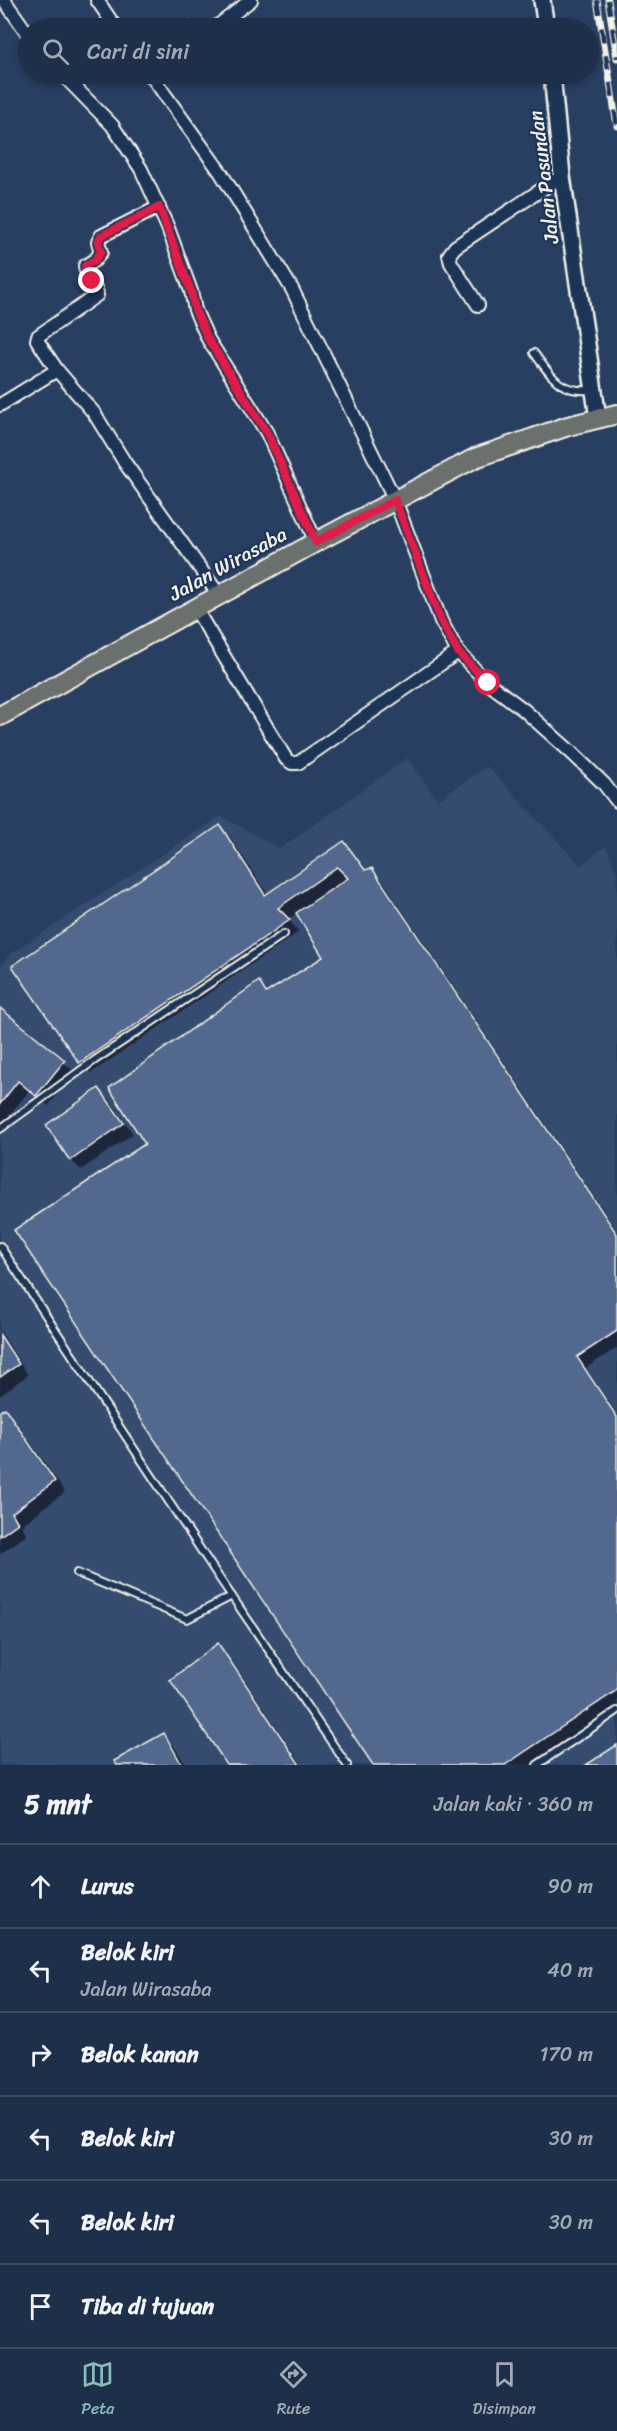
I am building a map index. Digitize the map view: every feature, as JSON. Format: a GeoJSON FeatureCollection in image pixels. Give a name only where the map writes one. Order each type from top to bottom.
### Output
{"type":"FeatureCollection","features":[{"type":"Feature","properties":{"kind":"main road","name":"Jalan Wirasaba"},"geometry":{"type":"LineString","coordinates":[[0,716],[316,542],[475,458],[568,426],[617,414]]}},
{"type":"Feature","properties":{"kind":"street"},"geometry":{"type":"LineString","coordinates":[[4,0],[18,20]]}},
{"type":"Feature","properties":{"kind":"street"},"geometry":{"type":"LineString","coordinates":[[97,0],[109,18]]}},
{"type":"Feature","properties":{"kind":"street"},"geometry":{"type":"LineString","coordinates":[[228,18],[251,0]]}},
{"type":"Feature","properties":{"kind":"street"},"geometry":{"type":"LineString","coordinates":[[542,0],[545,18]]}},
{"type":"Feature","properties":{"kind":"street"},"geometry":{"type":"LineString","coordinates":[[71,84],[119,135],[141,169],[159,207],[191,291],[195,310],[208,339],[267,433],[316,542]]}},
{"type":"Feature","properties":{"kind":"street"},"geometry":{"type":"LineString","coordinates":[[157,84],[221,173],[292,289],[395,500],[441,621],[458,652],[488,683],[524,710],[573,754],[604,784],[617,801]]}},
{"type":"Feature","properties":{"kind":"street","name":"Jalan Pasundan"},"geometry":{"type":"LineString","coordinates":[[553,84],[562,176],[598,418]]}},
{"type":"Feature","properties":{"kind":"street"},"geometry":{"type":"LineString","coordinates":[[478,305],[451,263],[449,255],[454,247],[562,176]]}},
{"type":"Feature","properties":{"kind":"street"},"geometry":{"type":"LineString","coordinates":[[159,207],[101,236],[98,242],[101,252],[95,260],[85,266],[85,271],[96,287],[98,295],[37,338],[57,370],[94,413],[125,463],[219,595]]}},
{"type":"Feature","properties":{"kind":"street"},"geometry":{"type":"LineString","coordinates":[[0,405],[57,370]]}},
{"type":"Feature","properties":{"kind":"street"},"geometry":{"type":"LineString","coordinates":[[195,608],[286,759],[292,763],[298,763],[458,652]]}},
{"type":"Feature","properties":{"kind":"lane"},"geometry":{"type":"LineString","coordinates":[[534,353],[558,384],[581,391],[595,390]]}},
{"type":"Feature","properties":{"kind":"lane"},"geometry":{"type":"LineString","coordinates":[[0,1129],[95,1060],[284,934]]}},
{"type":"Feature","properties":{"kind":"lane"},"geometry":{"type":"LineString","coordinates":[[0,1246],[347,1765]]}},
{"type":"Feature","properties":{"kind":"lane"},"geometry":{"type":"LineString","coordinates":[[77,1573],[187,1619],[232,1596]]}},
{"type":"Feature","properties":{"kind":"lane"},"geometry":{"type":"LineString","coordinates":[[537,1765],[617,1711]]}},
{"type":"Feature","properties":{"kind":"shaded area"},"geometry":{"type":"Polygon","coordinates":[[[407,758],[438,800],[487,766],[581,866],[606,846],[617,873],[617,1765],[0,1765],[0,967],[9,955],[221,816],[280,849],[407,758]]]}},
{"type":"Feature","properties":{"kind":"building"},"geometry":{"type":"Polygon","coordinates":[[[220,825],[265,895],[344,841],[365,870],[372,868],[617,1234],[617,1331],[577,1357],[617,1417],[617,1690],[505,1765],[373,1765],[14,1230],[145,1144],[109,1088],[259,981],[266,993],[323,957],[296,913],[348,878],[337,867],[278,908],[290,920],[79,1063],[12,966],[220,825]]]}},
{"type":"Feature","properties":{"kind":"building"},"geometry":{"type":"Polygon","coordinates":[[[0,1008],[65,1060],[36,1096],[18,1081],[0,1104],[0,1008]]]}},
{"type":"Feature","properties":{"kind":"building"},"geometry":{"type":"Polygon","coordinates":[[[99,1088],[124,1123],[70,1161],[46,1125],[99,1088]]]}},
{"type":"Feature","properties":{"kind":"building"},"geometry":{"type":"Polygon","coordinates":[[[0,1335],[19,1364],[0,1377],[0,1335]]]}},
{"type":"Feature","properties":{"kind":"building"},"geometry":{"type":"Polygon","coordinates":[[[5,1408],[55,1481],[12,1513],[18,1523],[0,1536],[0,1411],[5,1408]]]}},
{"type":"Feature","properties":{"kind":"building"},"geometry":{"type":"Polygon","coordinates":[[[218,1643],[300,1765],[227,1765],[170,1680],[218,1643]]]}},
{"type":"Feature","properties":{"kind":"building"},"geometry":{"type":"Polygon","coordinates":[[[164,1733],[182,1765],[117,1765],[114,1761],[164,1733]]]}},
{"type":"Feature","properties":{"kind":"building"},"geometry":{"type":"Polygon","coordinates":[[[617,1745],[617,1765],[586,1765],[617,1745]]]}},
{"type":"Feature","properties":{"kind":"railway"},"geometry":{"type":"LineString","coordinates":[[597,0],[617,126]]}},
{"type":"Feature","properties":{"kind":"railway"},"geometry":{"type":"LineString","coordinates":[[608,0],[617,58]]}},
{"type":"Feature","properties":{"kind":"route"},"geometry":{"type":"LineString","coordinates":[[92,281],[85,271],[85,266],[95,260],[101,252],[98,242],[101,236],[159,207],[191,291],[195,310],[208,339],[267,433],[300,502],[316,542],[395,500],[441,621],[458,652],[488,683]]}}]}
